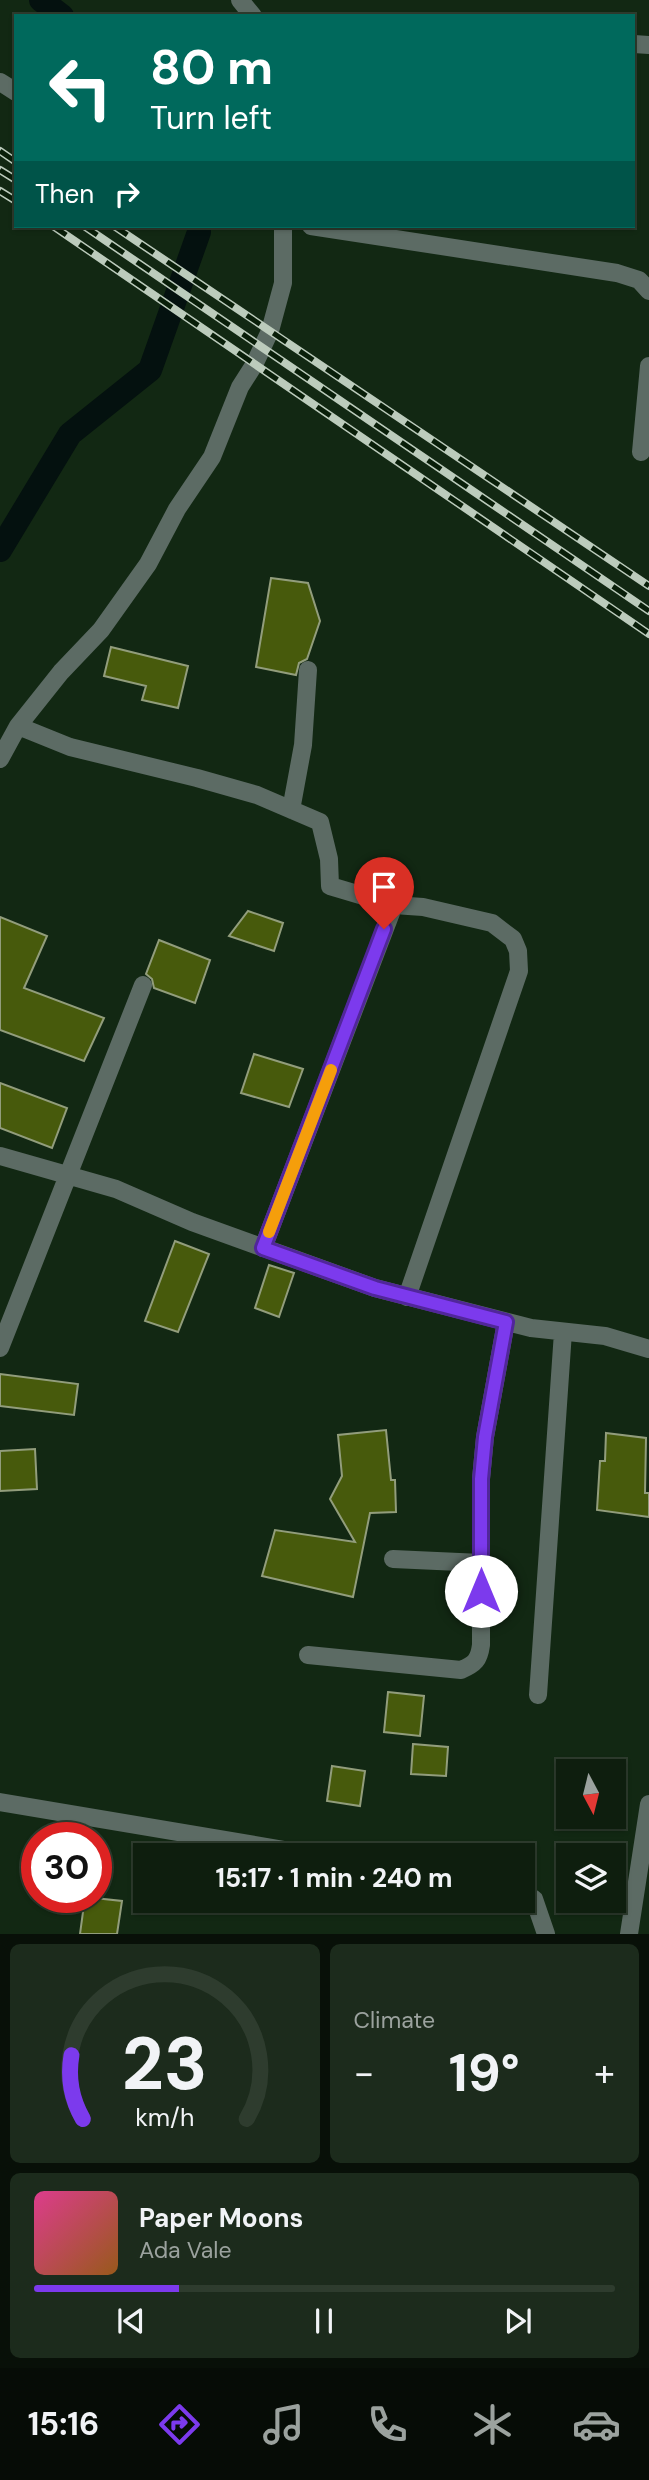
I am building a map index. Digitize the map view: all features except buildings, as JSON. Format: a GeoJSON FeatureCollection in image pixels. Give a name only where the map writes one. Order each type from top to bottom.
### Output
{"type":"FeatureCollection","features":[{"type":"Feature","properties":{"kind":"street"},"geometry":{"type":"LineString","coordinates":[[240,0],[251,14]]}},
{"type":"Feature","properties":{"kind":"street"},"geometry":{"type":"LineString","coordinates":[[0,759],[18,726],[61,672],[101,630],[148,564],[177,509],[212,457],[240,387],[270,331],[283,283],[283,228]]}},
{"type":"Feature","properties":{"kind":"street"},"geometry":{"type":"LineString","coordinates":[[323,228],[617,274],[639,280],[649,291]]}},
{"type":"Feature","properties":{"kind":"street"},"geometry":{"type":"LineString","coordinates":[[641,452],[649,366]]}},
{"type":"Feature","properties":{"kind":"street"},"geometry":{"type":"LineString","coordinates":[[291,810],[303,745],[308,670]]}},
{"type":"Feature","properties":{"kind":"street"},"geometry":{"type":"LineString","coordinates":[[18,726],[70,747],[257,795],[320,822],[329,859],[330,886],[394,905],[423,906],[492,923],[513,939],[518,951],[519,971],[407,1297]]}},
{"type":"Feature","properties":{"kind":"street"},"geometry":{"type":"LineString","coordinates":[[263,1248],[394,905]]}},
{"type":"Feature","properties":{"kind":"street"},"geometry":{"type":"LineString","coordinates":[[0,1348],[143,985]]}},
{"type":"Feature","properties":{"kind":"street"},"geometry":{"type":"LineString","coordinates":[[0,1156],[116,1189],[192,1222],[375,1288],[531,1328],[605,1336],[649,1349]]}},
{"type":"Feature","properties":{"kind":"street"},"geometry":{"type":"LineString","coordinates":[[308,1655],[461,1670],[472,1666],[479,1659],[481,1479],[485,1437],[506,1322]]}},
{"type":"Feature","properties":{"kind":"street"},"geometry":{"type":"LineString","coordinates":[[538,1695],[563,1332]]}},
{"type":"Feature","properties":{"kind":"street"},"geometry":{"type":"LineString","coordinates":[[393,1559],[481,1563]]}},
{"type":"Feature","properties":{"kind":"street"},"geometry":{"type":"LineString","coordinates":[[0,1802],[243,1843]]}},
{"type":"Feature","properties":{"kind":"street"},"geometry":{"type":"LineString","coordinates":[[629,1934],[649,1804]]}},
{"type":"Feature","properties":{"kind":"street"},"geometry":{"type":"LineString","coordinates":[[535,1901],[546,1934]]}},
{"type":"Feature","properties":{"kind":"street"},"geometry":{"type":"LineString","coordinates":[[532,1934],[539,1909]]}},
{"type":"Feature","properties":{"kind":"waterway"},"geometry":{"type":"LineString","coordinates":[[41,0],[59,14]]}},
{"type":"Feature","properties":{"kind":"waterway"},"geometry":{"type":"LineString","coordinates":[[0,550],[70,434],[150,370],[199,228]]}},
{"type":"Feature","properties":{"kind":"railway"},"geometry":{"type":"LineString","coordinates":[[0,151],[14,161]]}},
{"type":"Feature","properties":{"kind":"railway"},"geometry":{"type":"LineString","coordinates":[[0,170],[14,179]]}},
{"type":"Feature","properties":{"kind":"railway"},"geometry":{"type":"LineString","coordinates":[[0,191],[14,200]]}},
{"type":"Feature","properties":{"kind":"railway"},"geometry":{"type":"LineString","coordinates":[[56,228],[649,634]]}},
{"type":"Feature","properties":{"kind":"railway"},"geometry":{"type":"LineString","coordinates":[[87,228],[649,611]]}},
{"type":"Feature","properties":{"kind":"railway"},"geometry":{"type":"LineString","coordinates":[[117,228],[649,586]]}},
{"type":"Feature","properties":{"kind":"slow traffic"},"geometry":{"type":"LineString","coordinates":[[269,1232],[331,1070]]}},
{"type":"Feature","properties":{"kind":"route"},"geometry":{"type":"LineString","coordinates":[[384,929],[263,1248],[375,1288],[506,1322],[485,1437],[481,1479],[481,1591]]}}]}
